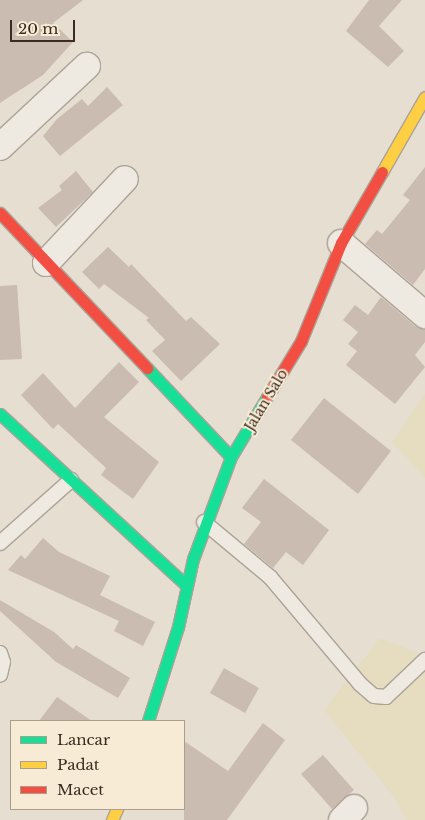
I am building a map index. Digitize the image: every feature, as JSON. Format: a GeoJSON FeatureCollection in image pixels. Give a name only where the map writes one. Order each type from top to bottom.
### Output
{"type":"FeatureCollection","features":[{"type":"Feature","properties":{"kind":"street"},"geometry":{"type":"LineString","coordinates":[[0,147],[87,66]]}},
{"type":"Feature","properties":{"kind":"street","name":"Jalan Salo"},"geometry":{"type":"LineString","coordinates":[[148,720],[204,522],[231,457],[301,341],[341,243],[425,97]]}},
{"type":"Feature","properties":{"kind":"street"},"geometry":{"type":"LineString","coordinates":[[46,262],[126,179]]}},
{"type":"Feature","properties":{"kind":"street"},"geometry":{"type":"LineString","coordinates":[[0,213],[231,457]]}},
{"type":"Feature","properties":{"kind":"street"},"geometry":{"type":"LineString","coordinates":[[341,243],[425,315]]}},
{"type":"Feature","properties":{"kind":"street"},"geometry":{"type":"LineString","coordinates":[[0,414],[187,586]]}},
{"type":"Feature","properties":{"kind":"lane"},"geometry":{"type":"LineString","coordinates":[[0,543],[71,480]]}},
{"type":"Feature","properties":{"kind":"lane"},"geometry":{"type":"LineString","coordinates":[[204,522],[270,577],[360,684],[374,696],[386,697],[425,660]]}},
{"type":"Feature","properties":{"kind":"lane"},"geometry":{"type":"LineString","coordinates":[[0,653],[3,662],[0,675]]}},
{"type":"Feature","properties":{"kind":"shaded area"},"geometry":{"type":"Polygon","coordinates":[[[425,394],[425,478],[392,442],[425,394]]]}},
{"type":"Feature","properties":{"kind":"shaded area"},"geometry":{"type":"Polygon","coordinates":[[[380,638],[425,656],[425,820],[407,820],[393,796],[324,710],[380,638]]]}},
{"type":"Feature","properties":{"kind":"building"},"geometry":{"type":"Polygon","coordinates":[[[0,0],[83,0],[53,23],[73,42],[43,75],[0,103],[0,0]]]}},
{"type":"Feature","properties":{"kind":"building"},"geometry":{"type":"Polygon","coordinates":[[[369,0],[402,0],[379,26],[404,51],[388,67],[346,31],[369,0]]]}},
{"type":"Feature","properties":{"kind":"building"},"geometry":{"type":"Polygon","coordinates":[[[107,87],[123,105],[60,156],[43,136],[57,119],[82,99],[88,106],[107,87]]]}},
{"type":"Feature","properties":{"kind":"building"},"geometry":{"type":"Polygon","coordinates":[[[425,167],[425,269],[413,285],[365,244],[377,230],[382,234],[410,200],[403,195],[425,167]]]}},
{"type":"Feature","properties":{"kind":"building"},"geometry":{"type":"Polygon","coordinates":[[[76,171],[93,192],[56,227],[38,208],[62,190],[59,186],[76,171]]]}},
{"type":"Feature","properties":{"kind":"building"},"geometry":{"type":"Polygon","coordinates":[[[108,247],[129,267],[131,264],[186,321],[191,317],[220,344],[181,381],[152,351],[165,340],[146,320],[149,318],[104,284],[99,289],[82,272],[108,247]]]}},
{"type":"Feature","properties":{"kind":"building"},"geometry":{"type":"Polygon","coordinates":[[[17,285],[22,359],[0,360],[0,286],[17,285]]]}},
{"type":"Feature","properties":{"kind":"building"},"geometry":{"type":"Polygon","coordinates":[[[381,297],[415,326],[425,330],[425,342],[415,355],[425,367],[395,404],[346,365],[357,351],[348,344],[358,332],[343,320],[355,305],[368,315],[381,297]]]}},
{"type":"Feature","properties":{"kind":"building"},"geometry":{"type":"Polygon","coordinates":[[[119,362],[139,382],[104,417],[159,462],[133,499],[101,475],[106,468],[58,424],[53,429],[21,395],[43,373],[75,408],[119,362]]]}},
{"type":"Feature","properties":{"kind":"building"},"geometry":{"type":"Polygon","coordinates":[[[324,398],[391,451],[358,494],[291,440],[324,398]]]}},
{"type":"Feature","properties":{"kind":"building"},"geometry":{"type":"Polygon","coordinates":[[[264,479],[329,530],[303,565],[286,552],[273,568],[244,544],[261,522],[242,508],[264,479]]]}},
{"type":"Feature","properties":{"kind":"building"},"geometry":{"type":"Polygon","coordinates":[[[43,538],[59,552],[110,576],[100,595],[155,622],[143,646],[114,631],[119,621],[8,570],[21,555],[25,559],[43,538]]]}},
{"type":"Feature","properties":{"kind":"building"},"geometry":{"type":"Polygon","coordinates":[[[0,600],[54,632],[73,649],[76,645],[130,678],[118,698],[56,662],[0,611],[0,600]]]}},
{"type":"Feature","properties":{"kind":"building"},"geometry":{"type":"Polygon","coordinates":[[[224,668],[259,688],[245,713],[210,693],[224,668]]]}},
{"type":"Feature","properties":{"kind":"building"},"geometry":{"type":"Polygon","coordinates":[[[57,697],[91,720],[40,720],[57,697]]]}},
{"type":"Feature","properties":{"kind":"building"},"geometry":{"type":"Polygon","coordinates":[[[263,723],[285,740],[227,820],[184,820],[185,742],[228,771],[263,723]]]}},
{"type":"Feature","properties":{"kind":"building"},"geometry":{"type":"Polygon","coordinates":[[[323,755],[354,790],[332,809],[301,774],[323,755]]]}},
{"type":"Feature","properties":{"kind":"traffic: fast"},"geometry":{"type":"LineString","coordinates":[[147,368],[231,457]]}},
{"type":"Feature","properties":{"kind":"traffic: fast"},"geometry":{"type":"LineString","coordinates":[[148,720],[178,627],[193,559],[231,457],[267,397]]}},
{"type":"Feature","properties":{"kind":"traffic: fast"},"geometry":{"type":"LineString","coordinates":[[0,414],[187,586]]}},
{"type":"Feature","properties":{"kind":"traffic: slow"},"geometry":{"type":"LineString","coordinates":[[382,172],[425,97]]}},
{"type":"Feature","properties":{"kind":"traffic: slow"},"geometry":{"type":"LineString","coordinates":[[112,820],[117,810]]}},
{"type":"Feature","properties":{"kind":"traffic: jam"},"geometry":{"type":"LineString","coordinates":[[267,397],[301,341],[341,243],[382,172]]}},
{"type":"Feature","properties":{"kind":"traffic: jam"},"geometry":{"type":"LineString","coordinates":[[0,213],[147,368]]}}]}
